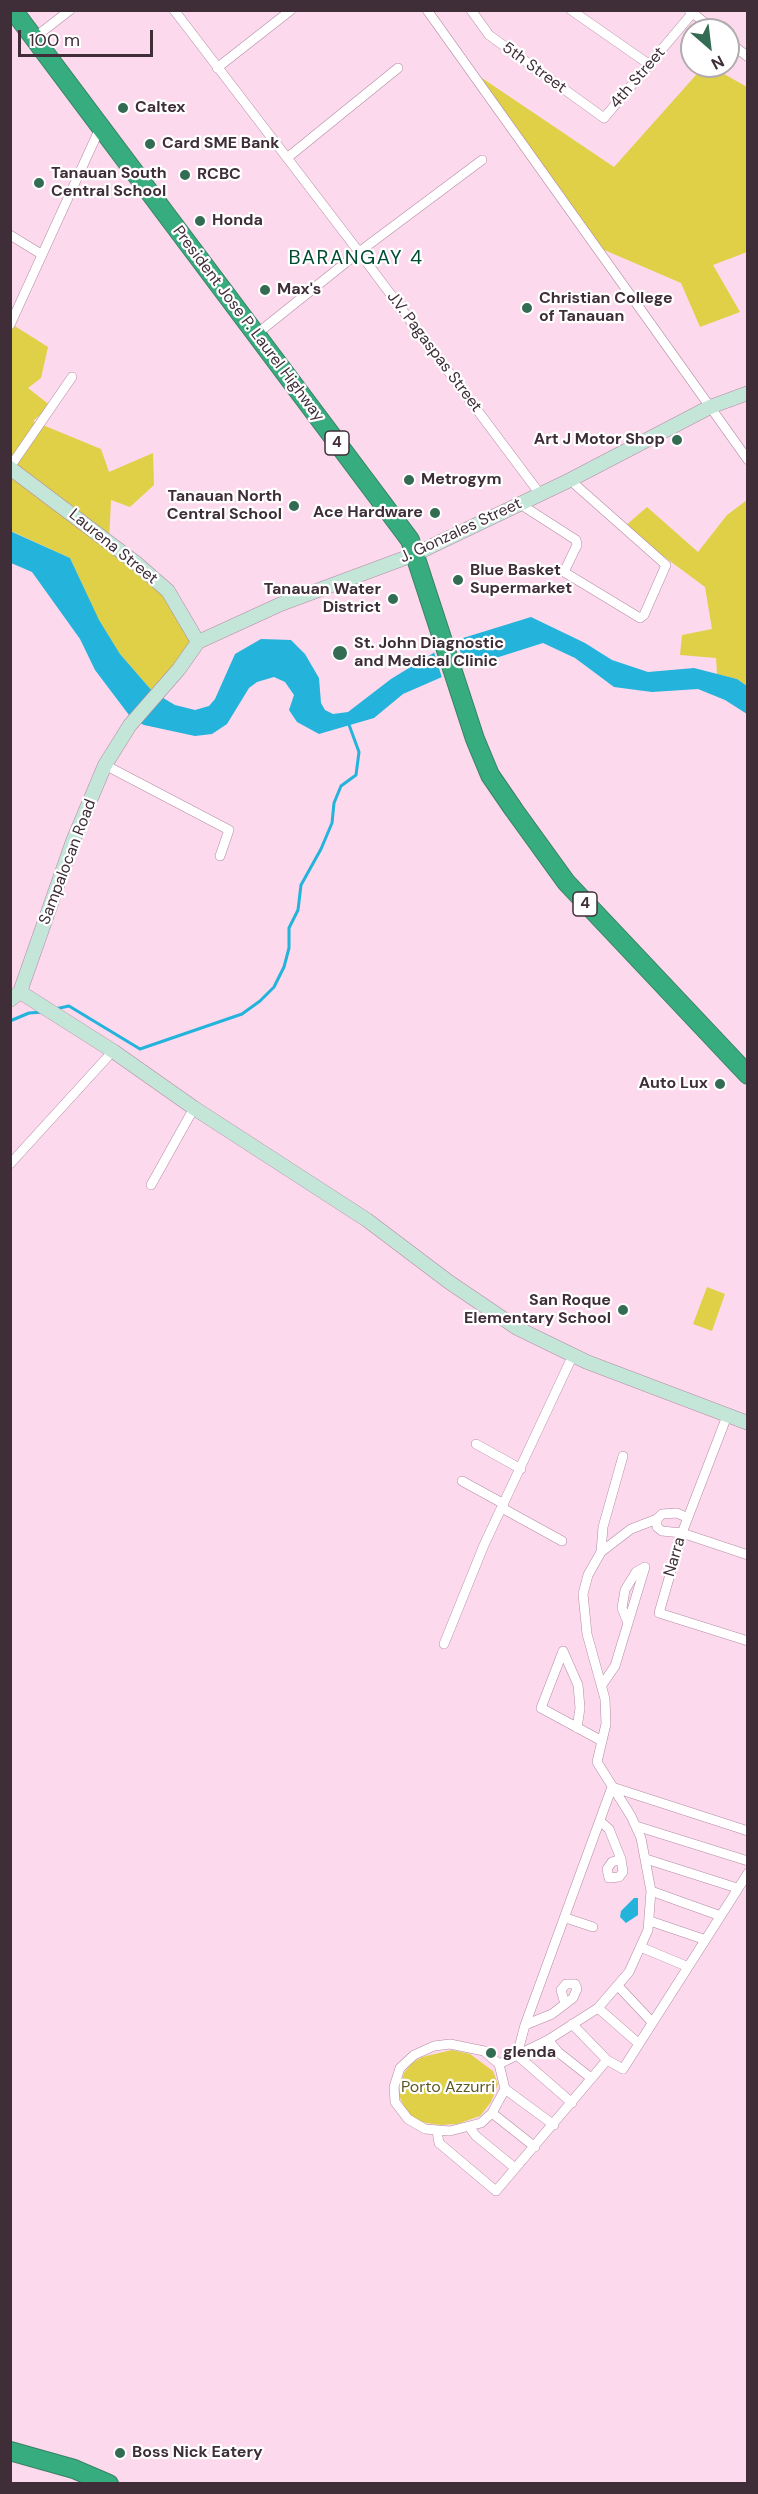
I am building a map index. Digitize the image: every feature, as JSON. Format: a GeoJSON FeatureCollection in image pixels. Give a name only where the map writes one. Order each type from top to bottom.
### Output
{"type":"FeatureCollection","features":[{"type":"Feature","properties":{"kind":"highway","name":"President Jose P. Laurel Highway"},"geometry":{"type":"LineString","coordinates":[[13,10],[98,131]]}},
{"type":"Feature","properties":{"kind":"highway","name":"President Jose P. Laurel Highway"},"geometry":{"type":"LineString","coordinates":[[10,18],[410,540],[463,704],[490,775],[556,870],[747,1075]]}},
{"type":"Feature","properties":{"kind":"highway"},"geometry":{"type":"LineString","coordinates":[[10,2451],[74,2469],[109,2484]]}},
{"type":"Feature","properties":{"kind":"street"},"geometry":{"type":"LineString","coordinates":[[34,38],[70,10]]}},
{"type":"Feature","properties":{"kind":"street","name":"J.V. Pagaspas Street"},"geometry":{"type":"LineString","coordinates":[[174,10],[540,494]]}},
{"type":"Feature","properties":{"kind":"street"},"geometry":{"type":"LineString","coordinates":[[217,68],[291,10]]}},
{"type":"Feature","properties":{"kind":"street"},"geometry":{"type":"LineString","coordinates":[[427,10],[747,460]]}},
{"type":"Feature","properties":{"kind":"street","name":"5th Street"},"geometry":{"type":"LineString","coordinates":[[471,10],[489,35],[604,118]]}},
{"type":"Feature","properties":{"kind":"street"},"geometry":{"type":"LineString","coordinates":[[571,10],[650,65]]}},
{"type":"Feature","properties":{"kind":"street","name":"4th Street"},"geometry":{"type":"LineString","coordinates":[[604,118],[650,65],[692,11]]}},
{"type":"Feature","properties":{"kind":"street"},"geometry":{"type":"LineString","coordinates":[[287,158],[398,68]]}},
{"type":"Feature","properties":{"kind":"street"},"geometry":{"type":"LineString","coordinates":[[10,325],[98,131]]}},
{"type":"Feature","properties":{"kind":"street"},"geometry":{"type":"LineString","coordinates":[[253,337],[359,252],[482,160]]}},
{"type":"Feature","properties":{"kind":"street"},"geometry":{"type":"LineString","coordinates":[[10,235],[41,254]]}},
{"type":"Feature","properties":{"kind":"street"},"geometry":{"type":"LineString","coordinates":[[10,467],[72,377]]}},
{"type":"Feature","properties":{"kind":"street","name":"J. Gonzales Street"},"geometry":{"type":"LineString","coordinates":[[198,642],[281,604],[413,555],[570,480],[710,407],[747,393]]}},
{"type":"Feature","properties":{"kind":"street","name":"Laurena Street"},"geometry":{"type":"LineString","coordinates":[[10,467],[168,591],[198,642]]}},
{"type":"Feature","properties":{"kind":"street"},"geometry":{"type":"LineString","coordinates":[[520,504],[576,540],[577,545],[564,572],[640,618],[644,615],[666,565],[570,480]]}},
{"type":"Feature","properties":{"kind":"street","name":"Sampalocan Road"},"geometry":{"type":"LineString","coordinates":[[14,993],[105,765],[130,725],[179,669],[198,642]]}},
{"type":"Feature","properties":{"kind":"street"},"geometry":{"type":"LineString","coordinates":[[105,765],[229,830],[220,856]]}},
{"type":"Feature","properties":{"kind":"street"},"geometry":{"type":"LineString","coordinates":[[14,993],[113,1051],[194,1108],[367,1220],[517,1328],[655,1390],[747,1424]]}},
{"type":"Feature","properties":{"kind":"street"},"geometry":{"type":"LineString","coordinates":[[10,1164],[113,1051]]}},
{"type":"Feature","properties":{"kind":"street"},"geometry":{"type":"LineString","coordinates":[[151,1185],[194,1108]]}},
{"type":"Feature","properties":{"kind":"street"},"geometry":{"type":"LineString","coordinates":[[444,1644],[503,1506],[573,1355]]}},
{"type":"Feature","properties":{"kind":"street","name":"Narra"},"geometry":{"type":"LineString","coordinates":[[727,1416],[682,1533],[659,1613],[747,1641]]}},
{"type":"Feature","properties":{"kind":"street"},"geometry":{"type":"LineString","coordinates":[[476,1444],[521,1469]]}},
{"type":"Feature","properties":{"kind":"street"},"geometry":{"type":"LineString","coordinates":[[601,1552],[603,1527],[623,1456]]}},
{"type":"Feature","properties":{"kind":"street"},"geometry":{"type":"LineString","coordinates":[[462,1481],[562,1541]]}},
{"type":"Feature","properties":{"kind":"street"},"geometry":{"type":"LineString","coordinates":[[499,2064],[548,2040],[598,2008],[619,1987],[642,1948],[650,1921],[651,1891],[646,1859],[636,1826],[597,1762],[606,1724],[602,1685],[587,1634],[583,1594],[588,1575],[601,1552],[631,1529],[657,1523],[662,1514],[677,1513],[688,1518]]}},
{"type":"Feature","properties":{"kind":"street"},"geometry":{"type":"LineString","coordinates":[[657,1523],[670,1534],[682,1533],[747,1556]]}},
{"type":"Feature","properties":{"kind":"street"},"geometry":{"type":"LineString","coordinates":[[602,1685],[615,1666],[645,1567],[636,1572],[625,1590],[622,1608],[628,1623]]}},
{"type":"Feature","properties":{"kind":"street"},"geometry":{"type":"LineString","coordinates":[[577,1728],[580,1708],[578,1685],[562,1651],[541,1708],[577,1728],[602,1741]]}},
{"type":"Feature","properties":{"kind":"street"},"geometry":{"type":"LineString","coordinates":[[517,2055],[525,2025],[612,1787]]}},
{"type":"Feature","properties":{"kind":"street"},"geometry":{"type":"LineString","coordinates":[[612,1787],[747,1831]]}},
{"type":"Feature","properties":{"kind":"street"},"geometry":{"type":"LineString","coordinates":[[600,1821],[609,1829],[621,1859]]}},
{"type":"Feature","properties":{"kind":"street"},"geometry":{"type":"LineString","coordinates":[[636,1826],[747,1861]]}},
{"type":"Feature","properties":{"kind":"street"},"geometry":{"type":"LineString","coordinates":[[646,1859],[737,1888]]}},
{"type":"Feature","properties":{"kind":"street"},"geometry":{"type":"LineString","coordinates":[[572,2024],[607,2060],[622,2069],[718,1915],[747,1873]]}},
{"type":"Feature","properties":{"kind":"street"},"geometry":{"type":"LineString","coordinates":[[651,1891],[718,1915]]}},
{"type":"Feature","properties":{"kind":"street"},"geometry":{"type":"LineString","coordinates":[[566,1918],[594,1927]]}},
{"type":"Feature","properties":{"kind":"street"},"geometry":{"type":"LineString","coordinates":[[650,1921],[703,1939]]}},
{"type":"Feature","properties":{"kind":"street"},"geometry":{"type":"LineString","coordinates":[[642,1948],[686,1966]]}},
{"type":"Feature","properties":{"kind":"street"},"geometry":{"type":"LineString","coordinates":[[619,1987],[651,2021]]}},
{"type":"Feature","properties":{"kind":"street"},"geometry":{"type":"LineString","coordinates":[[525,2025],[552,2014],[565,2004]]}},
{"type":"Feature","properties":{"kind":"street"},"geometry":{"type":"LineString","coordinates":[[598,2008],[638,2043]]}},
{"type":"Feature","properties":{"kind":"street"},"geometry":{"type":"LineString","coordinates":[[548,2040],[558,2052],[591,2078]]}},
{"type":"Feature","properties":{"kind":"street"},"geometry":{"type":"LineString","coordinates":[[505,2089],[492,2113],[481,2123],[470,2128],[437,2131],[425,2129],[408,2119],[395,2102],[394,2087],[400,2068],[414,2055],[434,2046],[450,2044],[484,2051],[499,2064],[505,2089],[554,2125]]}},
{"type":"Feature","properties":{"kind":"street"},"geometry":{"type":"LineString","coordinates":[[517,2055],[572,2103]]}},
{"type":"Feature","properties":{"kind":"street"},"geometry":{"type":"LineString","coordinates":[[437,2131],[439,2143],[495,2191],[554,2125],[607,2060]]}},
{"type":"Feature","properties":{"kind":"street"},"geometry":{"type":"LineString","coordinates":[[492,2113],[535,2147]]}},
{"type":"Feature","properties":{"kind":"street"},"geometry":{"type":"LineString","coordinates":[[470,2128],[476,2136],[515,2168]]}},
{"type":"Feature","properties":{"kind":"green space"},"geometry":{"type":"Polygon","coordinates":[[[476,74],[614,167],[693,78],[731,78],[747,87],[747,252],[713,265],[740,312],[700,327],[681,283],[595,246],[476,74]]]}},
{"type":"Feature","properties":{"kind":"green space"},"geometry":{"type":"Polygon","coordinates":[[[10,323],[48,347],[41,378],[28,388],[51,406],[33,421],[101,449],[109,472],[153,453],[154,485],[130,507],[111,500],[109,542],[168,591],[198,642],[153,692],[120,654],[98,619],[70,558],[11,531],[10,323]]]}},
{"type":"Feature","properties":{"kind":"green space"},"geometry":{"type":"Polygon","coordinates":[[[747,500],[747,686],[737,679],[717,674],[716,658],[680,655],[682,635],[712,629],[705,587],[624,527],[647,507],[698,552],[727,515],[747,500]]]}},
{"type":"Feature","properties":{"kind":"green space"},"geometry":{"type":"Polygon","coordinates":[[[707,1287],[725,1294],[712,1331],[693,1324],[707,1287]]]}},
{"type":"Feature","properties":{"kind":"green space","name":"Porto Azzurri"},"geometry":{"type":"Polygon","coordinates":[[[452,2050],[470,2054],[493,2071],[498,2084],[491,2102],[480,2116],[457,2124],[440,2125],[420,2122],[408,2114],[398,2094],[404,2073],[412,2063],[422,2057],[452,2050]]]}},
{"type":"Feature","properties":{"kind":"water"},"geometry":{"type":"Polygon","coordinates":[[[10,531],[70,558],[99,620],[120,654],[153,692],[175,705],[195,710],[209,706],[215,699],[235,654],[261,639],[291,640],[305,654],[319,678],[321,703],[325,710],[333,714],[348,712],[391,679],[440,649],[463,638],[531,617],[585,643],[612,660],[648,672],[694,668],[737,679],[747,686],[747,714],[725,700],[698,689],[652,692],[614,687],[575,658],[543,643],[458,670],[403,694],[374,718],[319,734],[297,722],[289,710],[294,695],[285,682],[274,677],[257,682],[249,688],[227,724],[212,734],[195,736],[144,725],[132,719],[95,670],[80,639],[32,572],[11,563],[10,531]]]}},
{"type":"Feature","properties":{"kind":"water"},"geometry":{"type":"Polygon","coordinates":[[[634,1898],[638,1898],[638,1915],[626,1923],[620,1917],[621,1911],[634,1898]]]}},
{"type":"Feature","properties":{"kind":"pier"},"geometry":{"type":"Polygon","coordinates":[[[456,637],[466,671],[443,681],[433,649],[456,637]]]}},
{"type":"Feature","properties":{"kind":"waterway"},"geometry":{"type":"LineString","coordinates":[[55,1009],[69,1006],[140,1049],[242,1014],[260,1001],[274,987],[284,967],[289,948],[289,928],[298,910],[301,885],[332,823],[334,803],[341,786],[356,775],[359,752],[348,722]]}},
{"type":"Feature","properties":{"kind":"waterway"},"geometry":{"type":"LineString","coordinates":[[10,1021],[29,1013],[43,1012]]}},
{"type":"Feature","properties":{"kind":"place","name":"Caltex"},"geometry":{"type":"Point","coordinates":[123,108]}},
{"type":"Feature","properties":{"kind":"place","name":"Card SME Bank"},"geometry":{"type":"Point","coordinates":[150,144]}},
{"type":"Feature","properties":{"kind":"place","name":"RCBC"},"geometry":{"type":"Point","coordinates":[185,175]}},
{"type":"Feature","properties":{"kind":"place","name":"Tanauan South Central School"},"geometry":{"type":"Point","coordinates":[39,183]}},
{"type":"Feature","properties":{"kind":"place","name":"Honda"},"geometry":{"type":"Point","coordinates":[200,221]}},
{"type":"Feature","properties":{"kind":"place","name":"Max's"},"geometry":{"type":"Point","coordinates":[265,290]}},
{"type":"Feature","properties":{"kind":"place","name":"Christian College of Tanauan"},"geometry":{"type":"Point","coordinates":[527,308]}},
{"type":"Feature","properties":{"kind":"place","name":"Art J Motor Shop"},"geometry":{"type":"Point","coordinates":[677,440]}},
{"type":"Feature","properties":{"kind":"place","name":"Metrogym"},"geometry":{"type":"Point","coordinates":[409,480]}},
{"type":"Feature","properties":{"kind":"place","name":"Tanauan North Central School"},"geometry":{"type":"Point","coordinates":[294,506]}},
{"type":"Feature","properties":{"kind":"place","name":"Ace Hardware"},"geometry":{"type":"Point","coordinates":[435,513]}},
{"type":"Feature","properties":{"kind":"place","name":"Blue Basket Supermarket"},"geometry":{"type":"Point","coordinates":[458,580]}},
{"type":"Feature","properties":{"kind":"place","name":"Tanauan Water District"},"geometry":{"type":"Point","coordinates":[393,599]}},
{"type":"Feature","properties":{"kind":"place","name":"St. John Diagnostic and Medical Clinic"},"geometry":{"type":"Point","coordinates":[340,653]}},
{"type":"Feature","properties":{"kind":"place","name":"Auto Lux"},"geometry":{"type":"Point","coordinates":[720,1084]}},
{"type":"Feature","properties":{"kind":"place","name":"San Roque Elementary School"},"geometry":{"type":"Point","coordinates":[623,1310]}},
{"type":"Feature","properties":{"kind":"place","name":"glenda"},"geometry":{"type":"Point","coordinates":[491,2053]}},
{"type":"Feature","properties":{"kind":"place","name":"Boss Nick Eatery"},"geometry":{"type":"Point","coordinates":[120,2453]}},
{"type":"Feature","properties":{"kind":"district","name":"BARANGAY 4"},"geometry":{"type":"Point","coordinates":[356,259]}}]}
